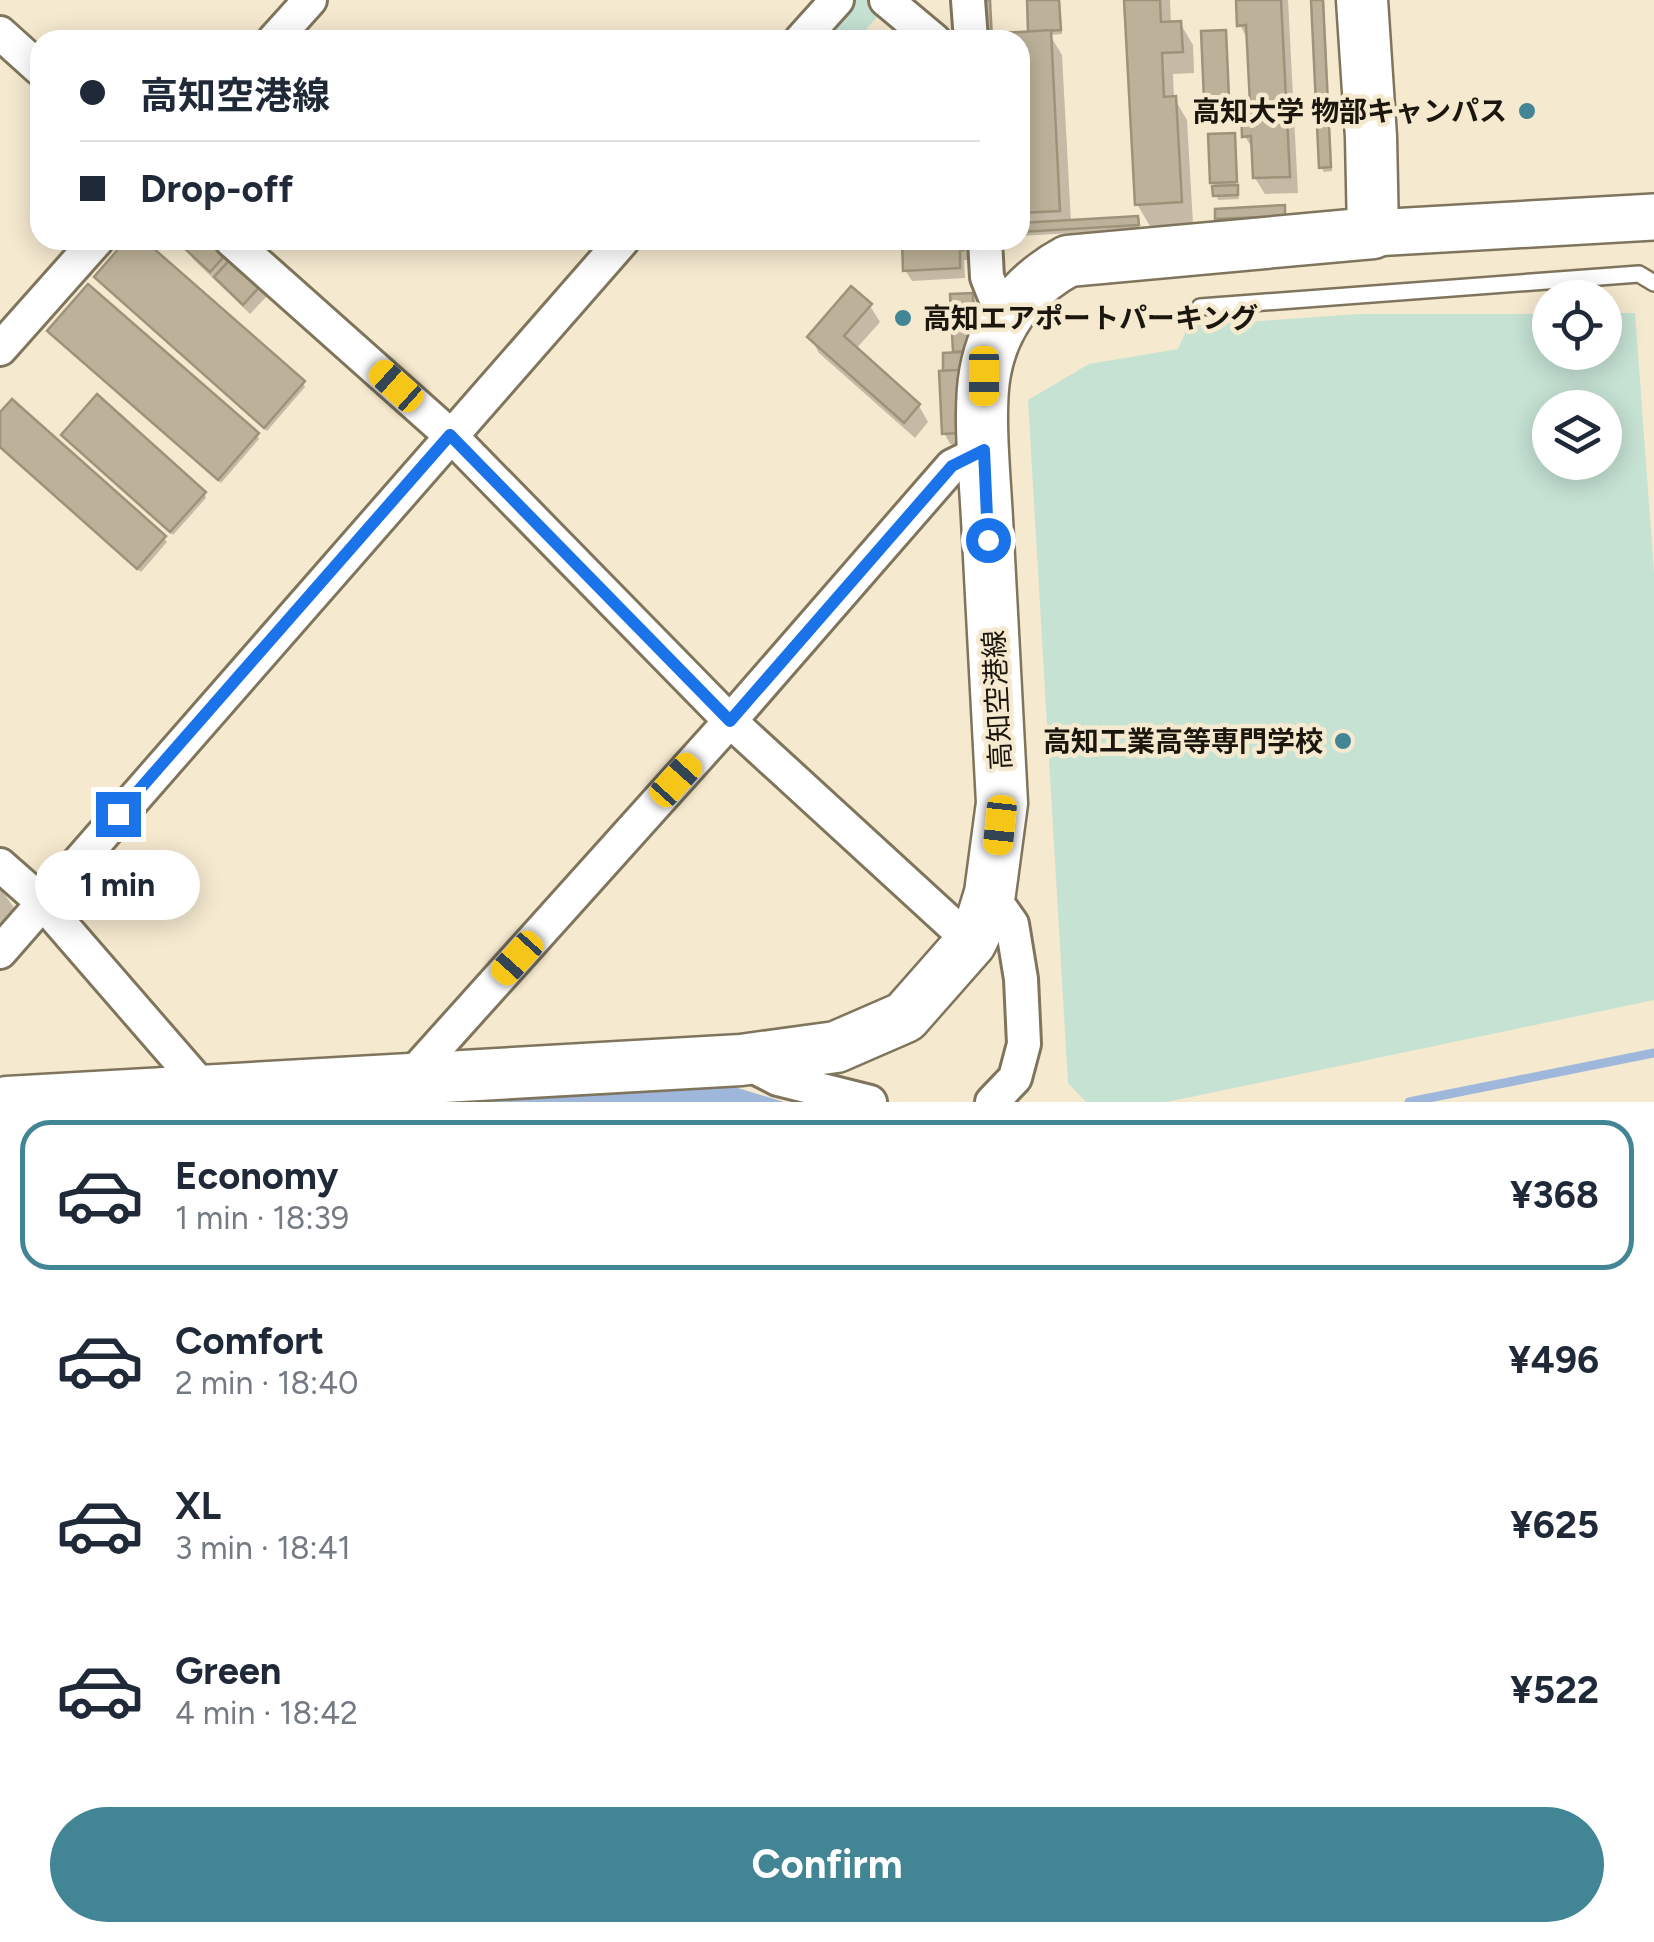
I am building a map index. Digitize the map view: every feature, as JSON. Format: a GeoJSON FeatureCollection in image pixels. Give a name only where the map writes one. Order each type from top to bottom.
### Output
{"type":"FeatureCollection","features":[{"type":"Feature","properties":{"kind":"main road"},"geometry":{"type":"LineString","coordinates":[[1362,0],[1373,233]]}},
{"type":"Feature","properties":{"kind":"main road","name":"高知空港線"},"geometry":{"type":"LineString","coordinates":[[8,1102],[740,1060],[836,1047],[905,1017],[971,942],[990,893],[1002,802],[984,450],[984,376],[1004,320],[1021,294],[1068,260],[1373,233]]}},
{"type":"Feature","properties":{"kind":"street"},"geometry":{"type":"LineString","coordinates":[[283,30],[310,0]]}},
{"type":"Feature","properties":{"kind":"street"},"geometry":{"type":"LineString","coordinates":[[810,30],[836,0]]}},
{"type":"Feature","properties":{"kind":"street"},"geometry":{"type":"LineString","coordinates":[[886,0],[922,30]]}},
{"type":"Feature","properties":{"kind":"street"},"geometry":{"type":"LineString","coordinates":[[968,0],[970,30]]}},
{"type":"Feature","properties":{"kind":"street"},"geometry":{"type":"LineString","coordinates":[[0,33],[30,60]]}},
{"type":"Feature","properties":{"kind":"street"},"geometry":{"type":"LineString","coordinates":[[1373,233],[1654,217]]}},
{"type":"Feature","properties":{"kind":"street"},"geometry":{"type":"LineString","coordinates":[[0,348],[88,250]]}},
{"type":"Feature","properties":{"kind":"street"},"geometry":{"type":"LineString","coordinates":[[242,250],[450,435],[730,721],[971,942]]}},
{"type":"Feature","properties":{"kind":"street"},"geometry":{"type":"LineString","coordinates":[[0,952],[614,250]]}},
{"type":"Feature","properties":{"kind":"street"},"geometry":{"type":"LineString","coordinates":[[986,250],[987,277],[1004,320]]}},
{"type":"Feature","properties":{"kind":"street"},"geometry":{"type":"LineString","coordinates":[[410,1077],[730,721],[952,466],[984,450]]}},
{"type":"Feature","properties":{"kind":"street"},"geometry":{"type":"LineString","coordinates":[[0,864],[42,902],[206,1091]]}},
{"type":"Feature","properties":{"kind":"street"},"geometry":{"type":"LineString","coordinates":[[990,893],[1012,924],[1021,979],[1024,1044],[1015,1078],[992,1102]]}},
{"type":"Feature","properties":{"kind":"street"},"geometry":{"type":"LineString","coordinates":[[740,1060],[778,1079],[870,1102]]}},
{"type":"Feature","properties":{"kind":"lane"},"geometry":{"type":"LineString","coordinates":[[1200,307],[1639,274],[1654,283]]}},
{"type":"Feature","properties":{"kind":"green space"},"geometry":{"type":"Polygon","coordinates":[[[850,0],[867,0],[881,12],[866,30],[824,30],[850,0]]]}},
{"type":"Feature","properties":{"kind":"green space","name":"高知工業高等専門学校"},"geometry":{"type":"Polygon","coordinates":[[[1622,313],[1635,313],[1654,572],[1654,1000],[1167,1102],[1086,1102],[1068,1083],[1028,400],[1089,364],[1178,349],[1188,326],[1360,314],[1532,314],[1532,370],[1622,370],[1622,313]]]}},
{"type":"Feature","properties":{"kind":"water"},"geometry":{"type":"Polygon","coordinates":[[[718,1082],[784,1102],[0,1102],[718,1082]]]}},
{"type":"Feature","properties":{"kind":"building"},"geometry":{"type":"Polygon","coordinates":[[[977,0],[990,0],[992,30],[978,30],[977,0]]]}},
{"type":"Feature","properties":{"kind":"building"},"geometry":{"type":"Polygon","coordinates":[[[1027,0],[1059,0],[1061,30],[1028,30],[1027,0]]]}},
{"type":"Feature","properties":{"kind":"building"},"geometry":{"type":"Polygon","coordinates":[[[1124,0],[1160,0],[1161,22],[1181,21],[1183,52],[1162,53],[1164,97],[1176,96],[1182,202],[1135,205],[1124,0]]]}},
{"type":"Feature","properties":{"kind":"building"},"geometry":{"type":"Polygon","coordinates":[[[1236,0],[1281,0],[1290,177],[1253,178],[1251,136],[1242,137],[1241,105],[1250,104],[1246,25],[1237,26],[1236,0]]]}},
{"type":"Feature","properties":{"kind":"building"},"geometry":{"type":"Polygon","coordinates":[[[1311,0],[1323,0],[1331,167],[1319,168],[1311,0]]]}},
{"type":"Feature","properties":{"kind":"building"},"geometry":{"type":"Polygon","coordinates":[[[1051,30],[1060,211],[1030,212],[1030,31],[1051,30]]]}},
{"type":"Feature","properties":{"kind":"building"},"geometry":{"type":"Polygon","coordinates":[[[1226,30],[1229,98],[1204,100],[1201,31],[1226,30]]]}},
{"type":"Feature","properties":{"kind":"building"},"geometry":{"type":"Polygon","coordinates":[[[1235,133],[1237,182],[1210,183],[1208,134],[1235,133]]]}},
{"type":"Feature","properties":{"kind":"building"},"geometry":{"type":"Polygon","coordinates":[[[1238,185],[1238,195],[1213,196],[1212,186],[1238,185]]]}},
{"type":"Feature","properties":{"kind":"building"},"geometry":{"type":"Polygon","coordinates":[[[1285,205],[1285,216],[1215,219],[1215,209],[1285,205]]]}},
{"type":"Feature","properties":{"kind":"building"},"geometry":{"type":"Polygon","coordinates":[[[1138,216],[1139,225],[1030,231],[1030,222],[1138,216]]]}},
{"type":"Feature","properties":{"kind":"building"},"geometry":{"type":"Polygon","coordinates":[[[117,250],[155,250],[305,381],[264,428],[94,277],[117,250]]]}},
{"type":"Feature","properties":{"kind":"building"},"geometry":{"type":"Polygon","coordinates":[[[186,250],[229,251],[210,272],[186,250]]]}},
{"type":"Feature","properties":{"kind":"building"},"geometry":{"type":"Polygon","coordinates":[[[902,250],[960,250],[960,268],[903,271],[902,250]]]}},
{"type":"Feature","properties":{"kind":"building"},"geometry":{"type":"Polygon","coordinates":[[[234,255],[263,283],[243,305],[214,277],[234,255]]]}},
{"type":"Feature","properties":{"kind":"building"},"geometry":{"type":"Polygon","coordinates":[[[88,284],[259,433],[218,480],[47,331],[88,284]]]}},
{"type":"Feature","properties":{"kind":"building"},"geometry":{"type":"Polygon","coordinates":[[[851,286],[872,304],[844,336],[920,404],[904,423],[807,337],[851,286]]]}},
{"type":"Feature","properties":{"kind":"building"},"geometry":{"type":"Polygon","coordinates":[[[973,293],[975,351],[953,352],[950,294],[973,293]]]}},
{"type":"Feature","properties":{"kind":"building"},"geometry":{"type":"Polygon","coordinates":[[[980,351],[981,369],[943,371],[943,353],[980,351]]]}},
{"type":"Feature","properties":{"kind":"building"},"geometry":{"type":"Polygon","coordinates":[[[976,369],[979,432],[942,434],[939,371],[976,369]]]}},
{"type":"Feature","properties":{"kind":"building"},"geometry":{"type":"Polygon","coordinates":[[[97,394],[206,492],[170,532],[61,435],[97,394]]]}},
{"type":"Feature","properties":{"kind":"building"},"geometry":{"type":"Polygon","coordinates":[[[12,399],[166,536],[137,569],[0,447],[0,412],[12,399]]]}},
{"type":"Feature","properties":{"kind":"waterway"},"geometry":{"type":"LineString","coordinates":[[1409,1102],[1654,1053]]}},
{"type":"Feature","properties":{"kind":"place","name":"高知大学 物部キャンパス"},"geometry":{"type":"Point","coordinates":[1527,111]}},
{"type":"Feature","properties":{"kind":"place","name":"高知エアポートパーキング"},"geometry":{"type":"Point","coordinates":[903,318]}},
{"type":"Feature","properties":{"kind":"place","name":"高知工業高等専門学校"},"geometry":{"type":"Point","coordinates":[1343,741]}},
{"type":"Feature","properties":{"kind":"route"},"geometry":{"type":"LineString","coordinates":[[118,814],[450,435],[730,721],[952,466],[984,450],[988,540]]}}]}
